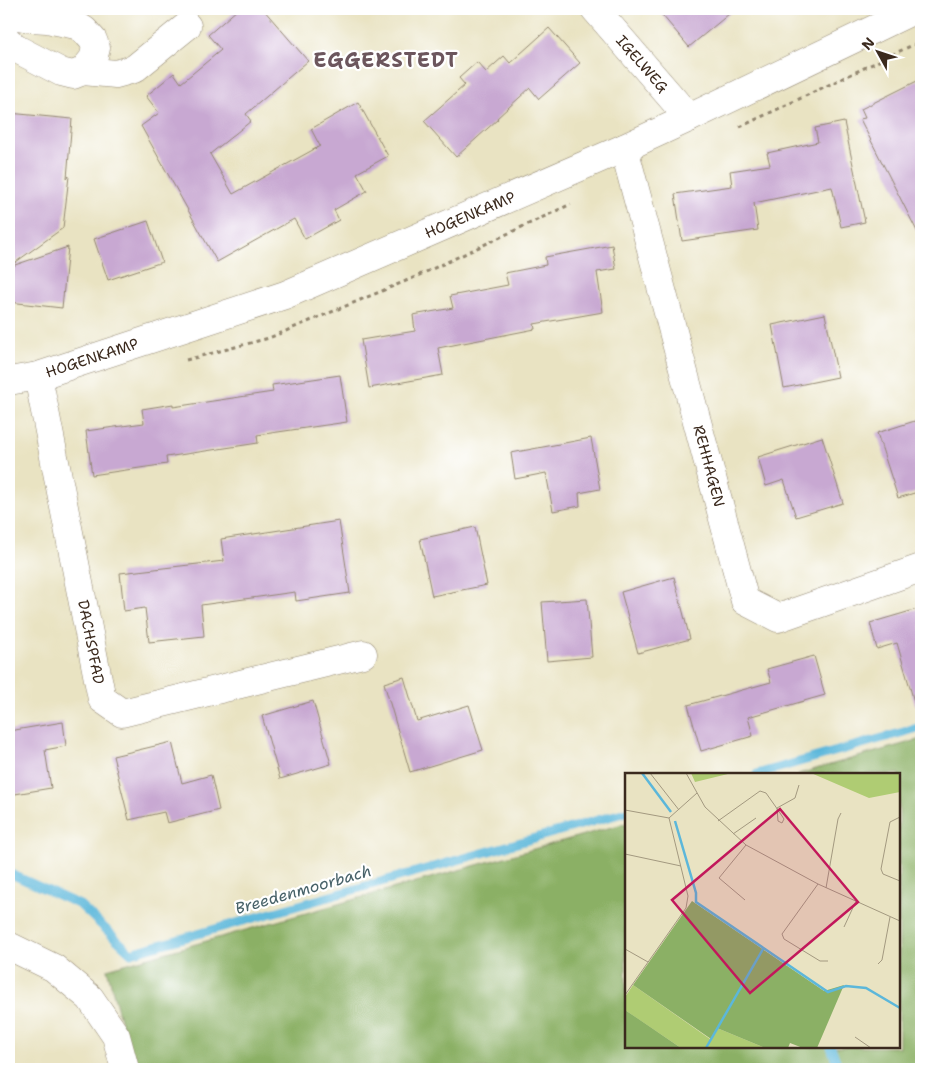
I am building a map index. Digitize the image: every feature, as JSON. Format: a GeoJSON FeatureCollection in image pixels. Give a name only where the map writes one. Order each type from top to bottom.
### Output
{"type":"FeatureCollection","features":[{"type":"Feature","properties":{"kind":"street","name":"IGELWEG"},"geometry":{"type":"LineString","coordinates":[[595,9],[688,118]]}},
{"type":"Feature","properties":{"kind":"street"},"geometry":{"type":"LineString","coordinates":[[9,15],[76,25],[84,30],[93,40],[96,48],[93,59],[83,71]]}},
{"type":"Feature","properties":{"kind":"street","name":"HOGENKAMP"},"geometry":{"type":"LineString","coordinates":[[9,381],[38,376],[285,295],[624,148],[916,16]]}},
{"type":"Feature","properties":{"kind":"street"},"geometry":{"type":"LineString","coordinates":[[9,42],[15,48],[61,72],[73,75],[83,71],[116,74],[134,69],[187,26]]}},
{"type":"Feature","properties":{"kind":"street","name":"REHHAGEN"},"geometry":{"type":"LineString","coordinates":[[624,148],[745,601],[778,618],[921,568]]}},
{"type":"Feature","properties":{"kind":"street","name":"DACHSPFAD"},"geometry":{"type":"LineString","coordinates":[[38,376],[102,699],[122,713],[363,654]]}},
{"type":"Feature","properties":{"kind":"street"},"geometry":{"type":"LineString","coordinates":[[9,946],[54,968],[90,998],[116,1036],[125,1069]]}},
{"type":"Feature","properties":{"kind":"green space"},"geometry":{"type":"Polygon","coordinates":[[[921,739],[921,1069],[133,1069],[107,969],[625,823],[625,1048],[900,1048],[900,773],[802,773],[921,739]]]}},
{"type":"Feature","properties":{"kind":"building"},"geometry":{"type":"Polygon","coordinates":[[[238,9],[263,9],[308,61],[246,114],[251,121],[210,154],[233,194],[320,146],[311,129],[358,102],[388,156],[357,173],[367,191],[334,210],[339,220],[305,239],[294,219],[217,262],[141,126],[159,113],[146,96],[174,73],[181,83],[221,50],[208,35],[238,9]]]}},
{"type":"Feature","properties":{"kind":"building"},"geometry":{"type":"Polygon","coordinates":[[[657,9],[735,9],[689,47],[657,9]]]}},
{"type":"Feature","properties":{"kind":"building"},"geometry":{"type":"Polygon","coordinates":[[[549,28],[580,63],[539,99],[530,88],[456,157],[424,121],[465,85],[459,78],[477,62],[486,72],[504,56],[510,63],[549,28]]]}},
{"type":"Feature","properties":{"kind":"building"},"geometry":{"type":"Polygon","coordinates":[[[921,79],[921,239],[860,119],[865,118],[861,109],[921,79]]]}},
{"type":"Feature","properties":{"kind":"building"},"geometry":{"type":"Polygon","coordinates":[[[9,113],[72,119],[67,178],[69,176],[63,228],[9,267],[9,113]]]}},
{"type":"Feature","properties":{"kind":"building"},"geometry":{"type":"Polygon","coordinates":[[[844,122],[865,222],[841,227],[832,187],[754,203],[758,230],[682,241],[675,194],[732,186],[730,171],[770,165],[767,153],[818,142],[815,128],[844,122]]]}},
{"type":"Feature","properties":{"kind":"building"},"geometry":{"type":"Polygon","coordinates":[[[148,221],[162,262],[108,280],[94,239],[148,221]]]}},
{"type":"Feature","properties":{"kind":"building"},"geometry":{"type":"Polygon","coordinates":[[[612,245],[616,269],[597,272],[603,312],[534,324],[535,329],[438,348],[443,375],[369,388],[361,340],[415,331],[413,315],[453,308],[450,296],[508,285],[505,273],[546,265],[545,257],[612,245]]]}},
{"type":"Feature","properties":{"kind":"building"},"geometry":{"type":"Polygon","coordinates":[[[68,247],[62,308],[9,302],[9,267],[68,247]]]}},
{"type":"Feature","properties":{"kind":"building"},"geometry":{"type":"Polygon","coordinates":[[[825,314],[838,377],[784,388],[772,325],[825,314]]]}},
{"type":"Feature","properties":{"kind":"building"},"geometry":{"type":"Polygon","coordinates":[[[340,375],[347,422],[257,435],[258,443],[166,457],[167,464],[92,475],[86,431],[144,423],[142,409],[173,404],[173,407],[273,392],[272,385],[340,375]]]}},
{"type":"Feature","properties":{"kind":"building"},"geometry":{"type":"Polygon","coordinates":[[[921,419],[921,491],[898,498],[877,433],[921,419]]]}},
{"type":"Feature","properties":{"kind":"building"},"geometry":{"type":"Polygon","coordinates":[[[822,437],[843,503],[796,517],[784,480],[766,486],[758,457],[822,437]]]}},
{"type":"Feature","properties":{"kind":"building"},"geometry":{"type":"Polygon","coordinates":[[[591,438],[600,489],[579,493],[580,506],[553,511],[546,473],[515,479],[511,453],[591,438]]]}},
{"type":"Feature","properties":{"kind":"building"},"geometry":{"type":"Polygon","coordinates":[[[339,521],[350,593],[296,601],[295,592],[201,605],[204,636],[149,642],[145,608],[124,611],[120,573],[224,561],[221,539],[339,521]]]}},
{"type":"Feature","properties":{"kind":"building"},"geometry":{"type":"Polygon","coordinates":[[[475,527],[487,585],[432,596],[420,539],[475,527]]]}},
{"type":"Feature","properties":{"kind":"building"},"geometry":{"type":"Polygon","coordinates":[[[674,577],[690,639],[638,653],[621,592],[674,577]]]}},
{"type":"Feature","properties":{"kind":"building"},"geometry":{"type":"Polygon","coordinates":[[[587,599],[592,657],[547,661],[542,602],[587,599]]]}},
{"type":"Feature","properties":{"kind":"building"},"geometry":{"type":"Polygon","coordinates":[[[921,608],[921,704],[915,705],[897,643],[877,649],[870,623],[921,608]]]}},
{"type":"Feature","properties":{"kind":"building"},"geometry":{"type":"Polygon","coordinates":[[[814,656],[825,695],[748,717],[753,736],[701,751],[688,705],[771,682],[767,669],[814,656]]]}},
{"type":"Feature","properties":{"kind":"building"},"geometry":{"type":"Polygon","coordinates":[[[404,677],[417,721],[469,705],[483,750],[410,772],[384,683],[404,677]]]}},
{"type":"Feature","properties":{"kind":"building"},"geometry":{"type":"Polygon","coordinates":[[[313,701],[331,764],[280,779],[262,716],[313,701]]]}},
{"type":"Feature","properties":{"kind":"building"},"geometry":{"type":"Polygon","coordinates":[[[63,722],[66,746],[45,750],[51,788],[9,795],[9,731],[63,722]]]}},
{"type":"Feature","properties":{"kind":"building"},"geometry":{"type":"Polygon","coordinates":[[[172,742],[182,783],[211,775],[219,810],[167,823],[164,812],[129,820],[113,756],[172,742]]]}},
{"type":"Feature","properties":{"kind":"waterway","name":"Breedenmoorbach"},"geometry":{"type":"LineString","coordinates":[[760,773],[921,727]]}},
{"type":"Feature","properties":{"kind":"waterway","name":"Breedenmoorbach"},"geometry":{"type":"LineString","coordinates":[[9,873],[80,905],[131,953],[625,812]]}},
{"type":"Feature","properties":{"kind":"waterway"},"geometry":{"type":"LineString","coordinates":[[831,1048],[839,1069]]}},
{"type":"Feature","properties":{"kind":"district","name":"EGGERSTEDT"},"geometry":{"type":"Point","coordinates":[386,60]}}]}
